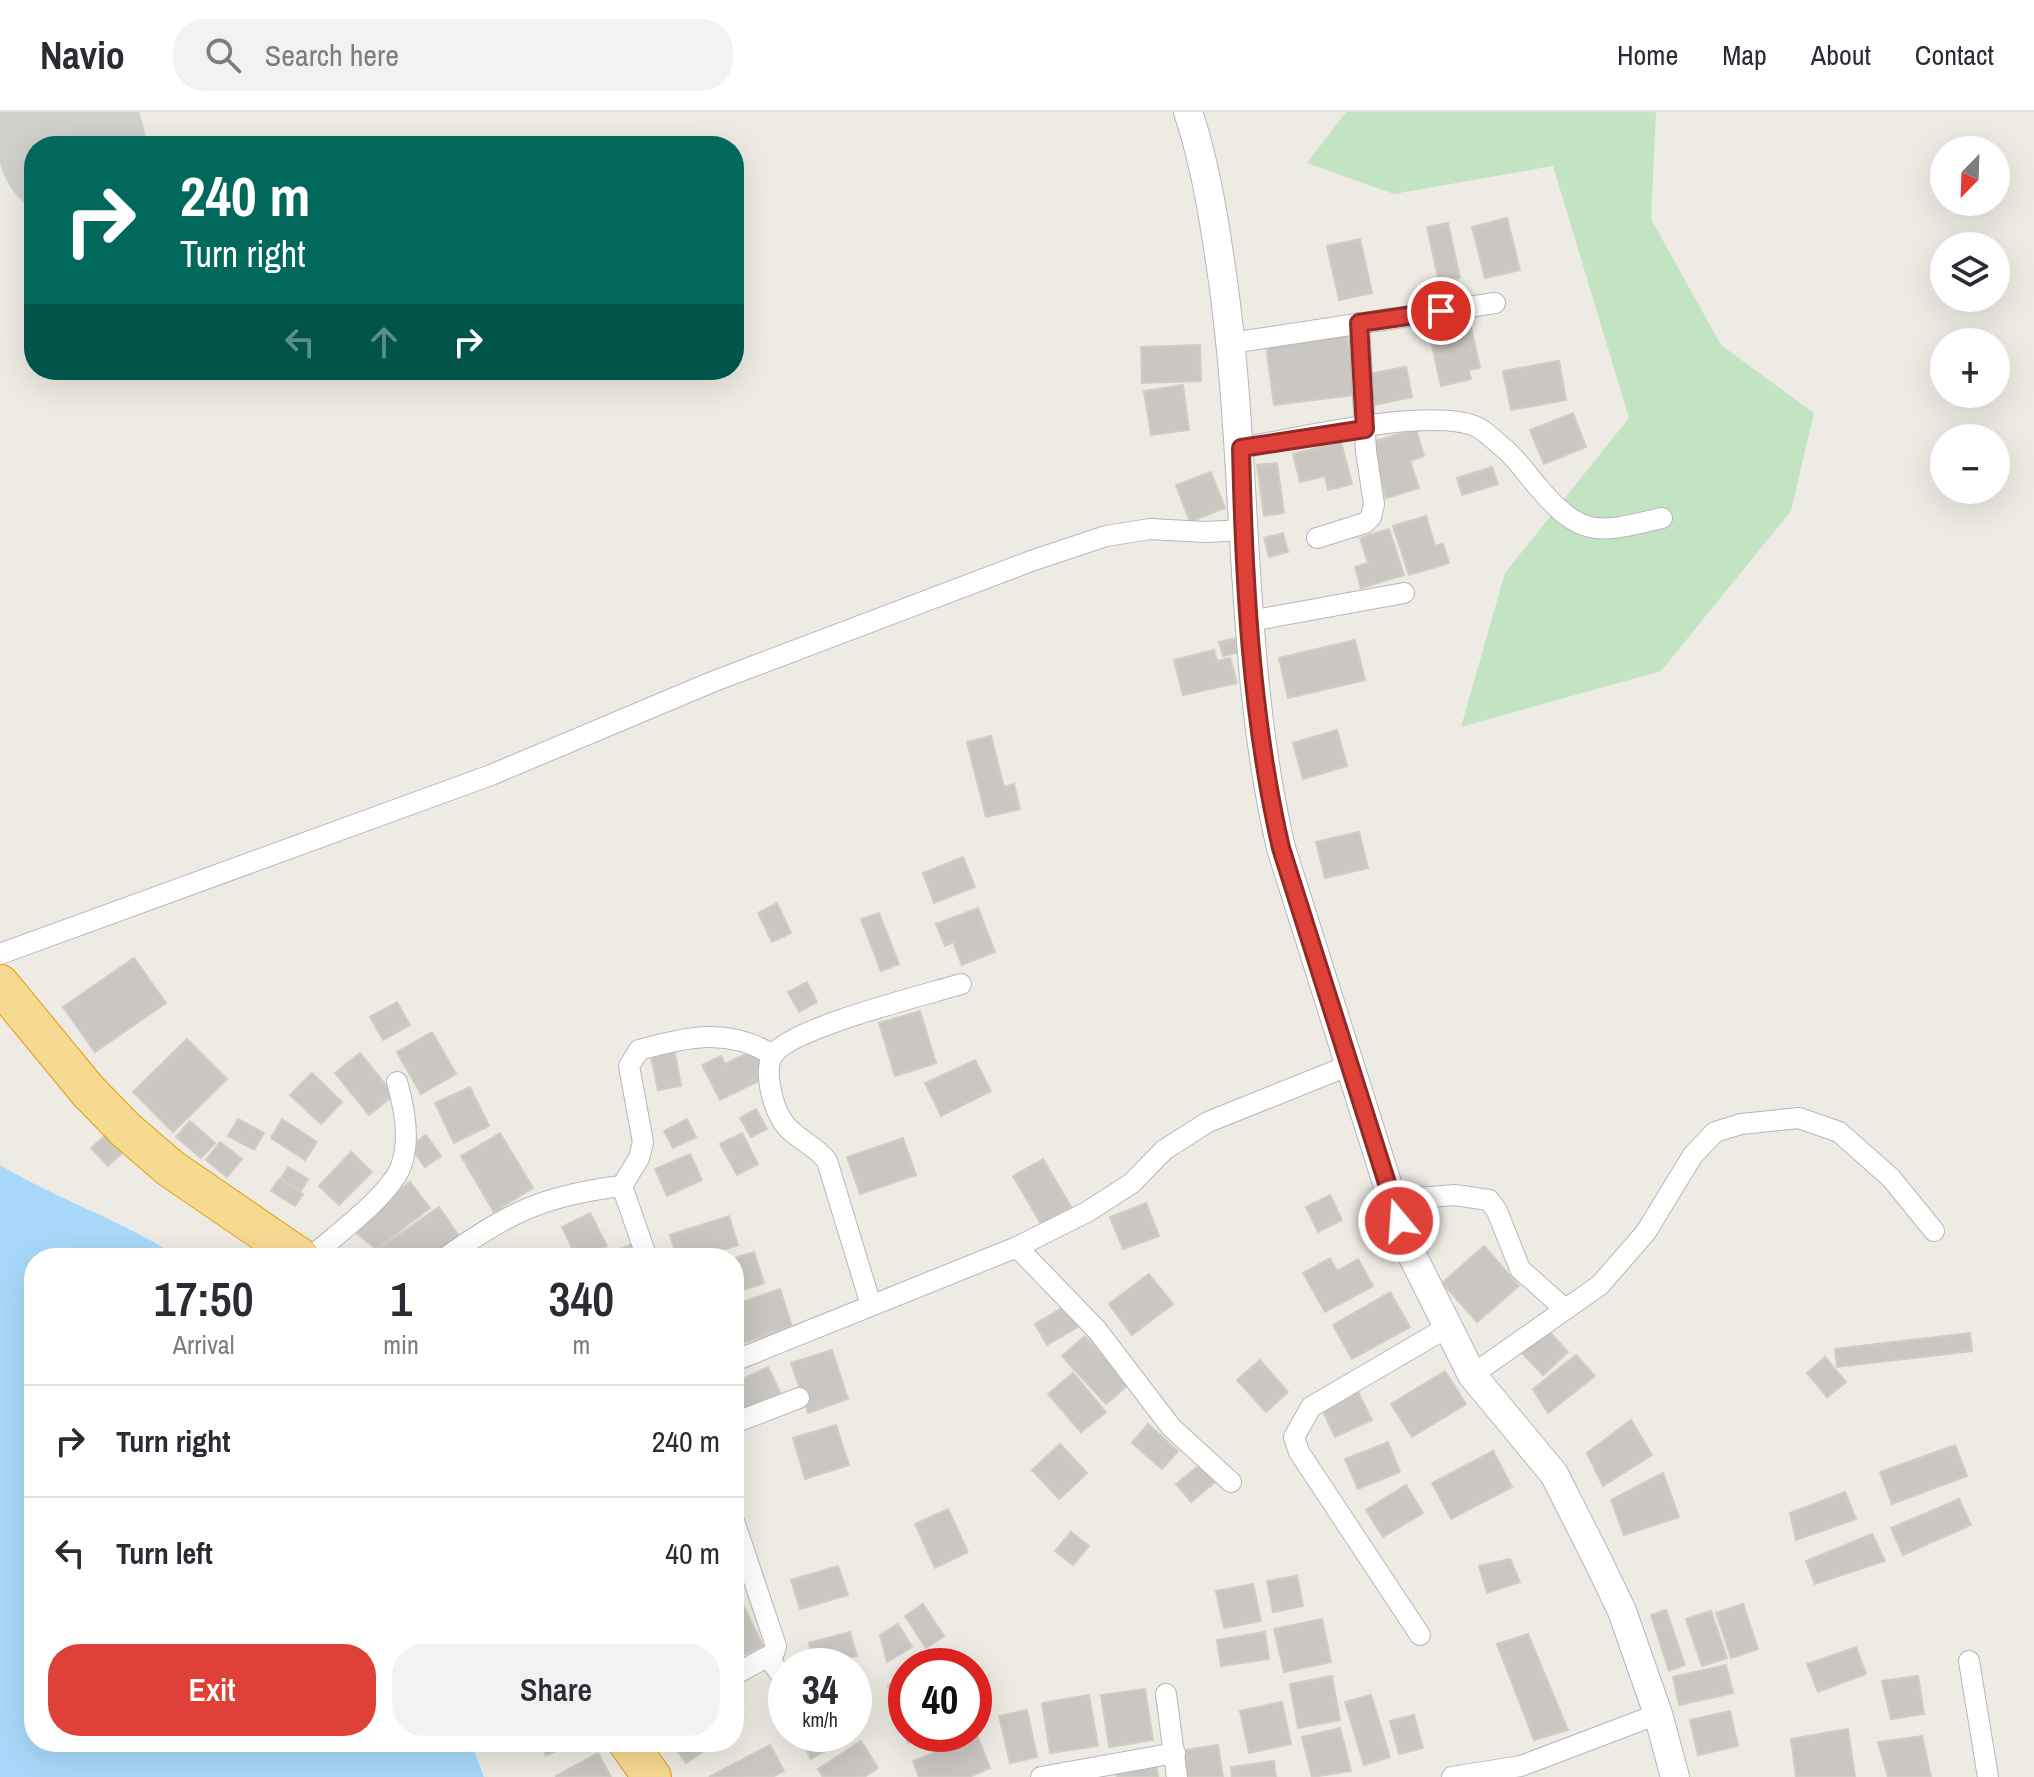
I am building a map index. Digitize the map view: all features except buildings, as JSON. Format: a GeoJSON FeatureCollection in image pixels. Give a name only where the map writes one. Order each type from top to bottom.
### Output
{"type":"FeatureCollection","features":[{"type":"Feature","properties":{"kind":"highway"},"geometry":{"type":"LineString","coordinates":[[0,984],[88,1091],[126,1130],[170,1168],[286,1248]]}},
{"type":"Feature","properties":{"kind":"highway"},"geometry":{"type":"LineString","coordinates":[[634,1752],[652,1777]]}},
{"type":"Feature","properties":{"kind":"street"},"geometry":{"type":"LineString","coordinates":[[1188,112],[1215,230],[1231,343],[1241,448],[1250,621],[1270,799],[1281,848],[1406,1243],[1472,1375],[1554,1474],[1622,1611],[1658,1714],[1675,1777]]}},
{"type":"Feature","properties":{"kind":"street"},"geometry":{"type":"LineString","coordinates":[[1231,343],[1495,303]]}},
{"type":"Feature","properties":{"kind":"street"},"geometry":{"type":"LineString","coordinates":[[1317,538],[1356,528],[1371,517],[1374,504],[1365,429],[1359,323]]}},
{"type":"Feature","properties":{"kind":"street"},"geometry":{"type":"LineString","coordinates":[[1241,448],[1408,422],[1456,421],[1479,428],[1515,458],[1559,511],[1576,524],[1598,529],[1662,518]]}},
{"type":"Feature","properties":{"kind":"street"},"geometry":{"type":"LineString","coordinates":[[0,954],[491,775],[712,682],[1031,561],[1106,536],[1150,529],[1243,530]]}},
{"type":"Feature","properties":{"kind":"street"},"geometry":{"type":"LineString","coordinates":[[1250,621],[1404,593]]}},
{"type":"Feature","properties":{"kind":"street"},"geometry":{"type":"LineString","coordinates":[[871,1305],[827,1161],[819,1150],[787,1127],[779,1115],[769,1074],[773,1055],[790,1041],[834,1023],[961,984]]}},
{"type":"Feature","properties":{"kind":"street"},"geometry":{"type":"LineString","coordinates":[[644,1248],[622,1186],[642,1150],[629,1066],[639,1050],[682,1039],[719,1037],[748,1040],[773,1055]]}},
{"type":"Feature","properties":{"kind":"street"},"geometry":{"type":"LineString","coordinates":[[744,1357],[1017,1247],[1087,1212],[1132,1183],[1164,1150],[1208,1122],[1350,1065]]}},
{"type":"Feature","properties":{"kind":"street"},"geometry":{"type":"LineString","coordinates":[[321,1248],[387,1187],[402,1165],[404,1106],[397,1082]]}},
{"type":"Feature","properties":{"kind":"street"},"geometry":{"type":"LineString","coordinates":[[1472,1375],[1600,1285],[1646,1232],[1700,1147],[1715,1132],[1741,1124],[1799,1118],[1839,1132],[1891,1178],[1934,1231]]}},
{"type":"Feature","properties":{"kind":"street"},"geometry":{"type":"LineString","coordinates":[[461,1248],[520,1210],[568,1192],[622,1186]]}},
{"type":"Feature","properties":{"kind":"street"},"geometry":{"type":"LineString","coordinates":[[1392,1200],[1455,1195],[1489,1200],[1497,1211],[1520,1269],[1565,1309]]}},
{"type":"Feature","properties":{"kind":"street"},"geometry":{"type":"LineString","coordinates":[[1017,1247],[1097,1330],[1171,1427],[1231,1482]]}},
{"type":"Feature","properties":{"kind":"street"},"geometry":{"type":"LineString","coordinates":[[1420,1635],[1299,1452],[1294,1437],[1311,1407],[1446,1328]]}},
{"type":"Feature","properties":{"kind":"street"},"geometry":{"type":"LineString","coordinates":[[744,1419],[799,1398]]}},
{"type":"Feature","properties":{"kind":"street"},"geometry":{"type":"LineString","coordinates":[[744,1551],[775,1648]]}},
{"type":"Feature","properties":{"kind":"street"},"geometry":{"type":"LineString","coordinates":[[744,1670],[768,1657]]}},
{"type":"Feature","properties":{"kind":"street"},"geometry":{"type":"LineString","coordinates":[[1969,1661],[1988,1777]]}},
{"type":"Feature","properties":{"kind":"street"},"geometry":{"type":"LineString","coordinates":[[1166,1694],[1177,1777]]}},
{"type":"Feature","properties":{"kind":"street"},"geometry":{"type":"LineString","coordinates":[[1452,1777],[1521,1766],[1658,1714]]}},
{"type":"Feature","properties":{"kind":"street"},"geometry":{"type":"LineString","coordinates":[[1041,1777],[1175,1753]]}},
{"type":"Feature","properties":{"kind":"green space"},"geometry":{"type":"Polygon","coordinates":[[[1346,112],[1656,112],[1651,219],[1721,345],[1814,413],[1791,511],[1661,671],[1461,727],[1505,573],[1629,418],[1553,166],[1394,194],[1307,163],[1346,112]]]}},
{"type":"Feature","properties":{"kind":"water"},"geometry":{"type":"Polygon","coordinates":[[[0,1165],[163,1248],[24,1248],[24,1752],[475,1752],[484,1777],[0,1777],[0,1165]]]}},
{"type":"Feature","properties":{"kind":"runway"},"geometry":{"type":"LineString","coordinates":[[62,112],[69,136]]}},
{"type":"Feature","properties":{"kind":"route"},"geometry":{"type":"LineString","coordinates":[[1399,1221],[1337,1016],[1281,848],[1270,799],[1256,695],[1243,530],[1241,448],[1365,429],[1359,323],[1441,311]]}}]}
